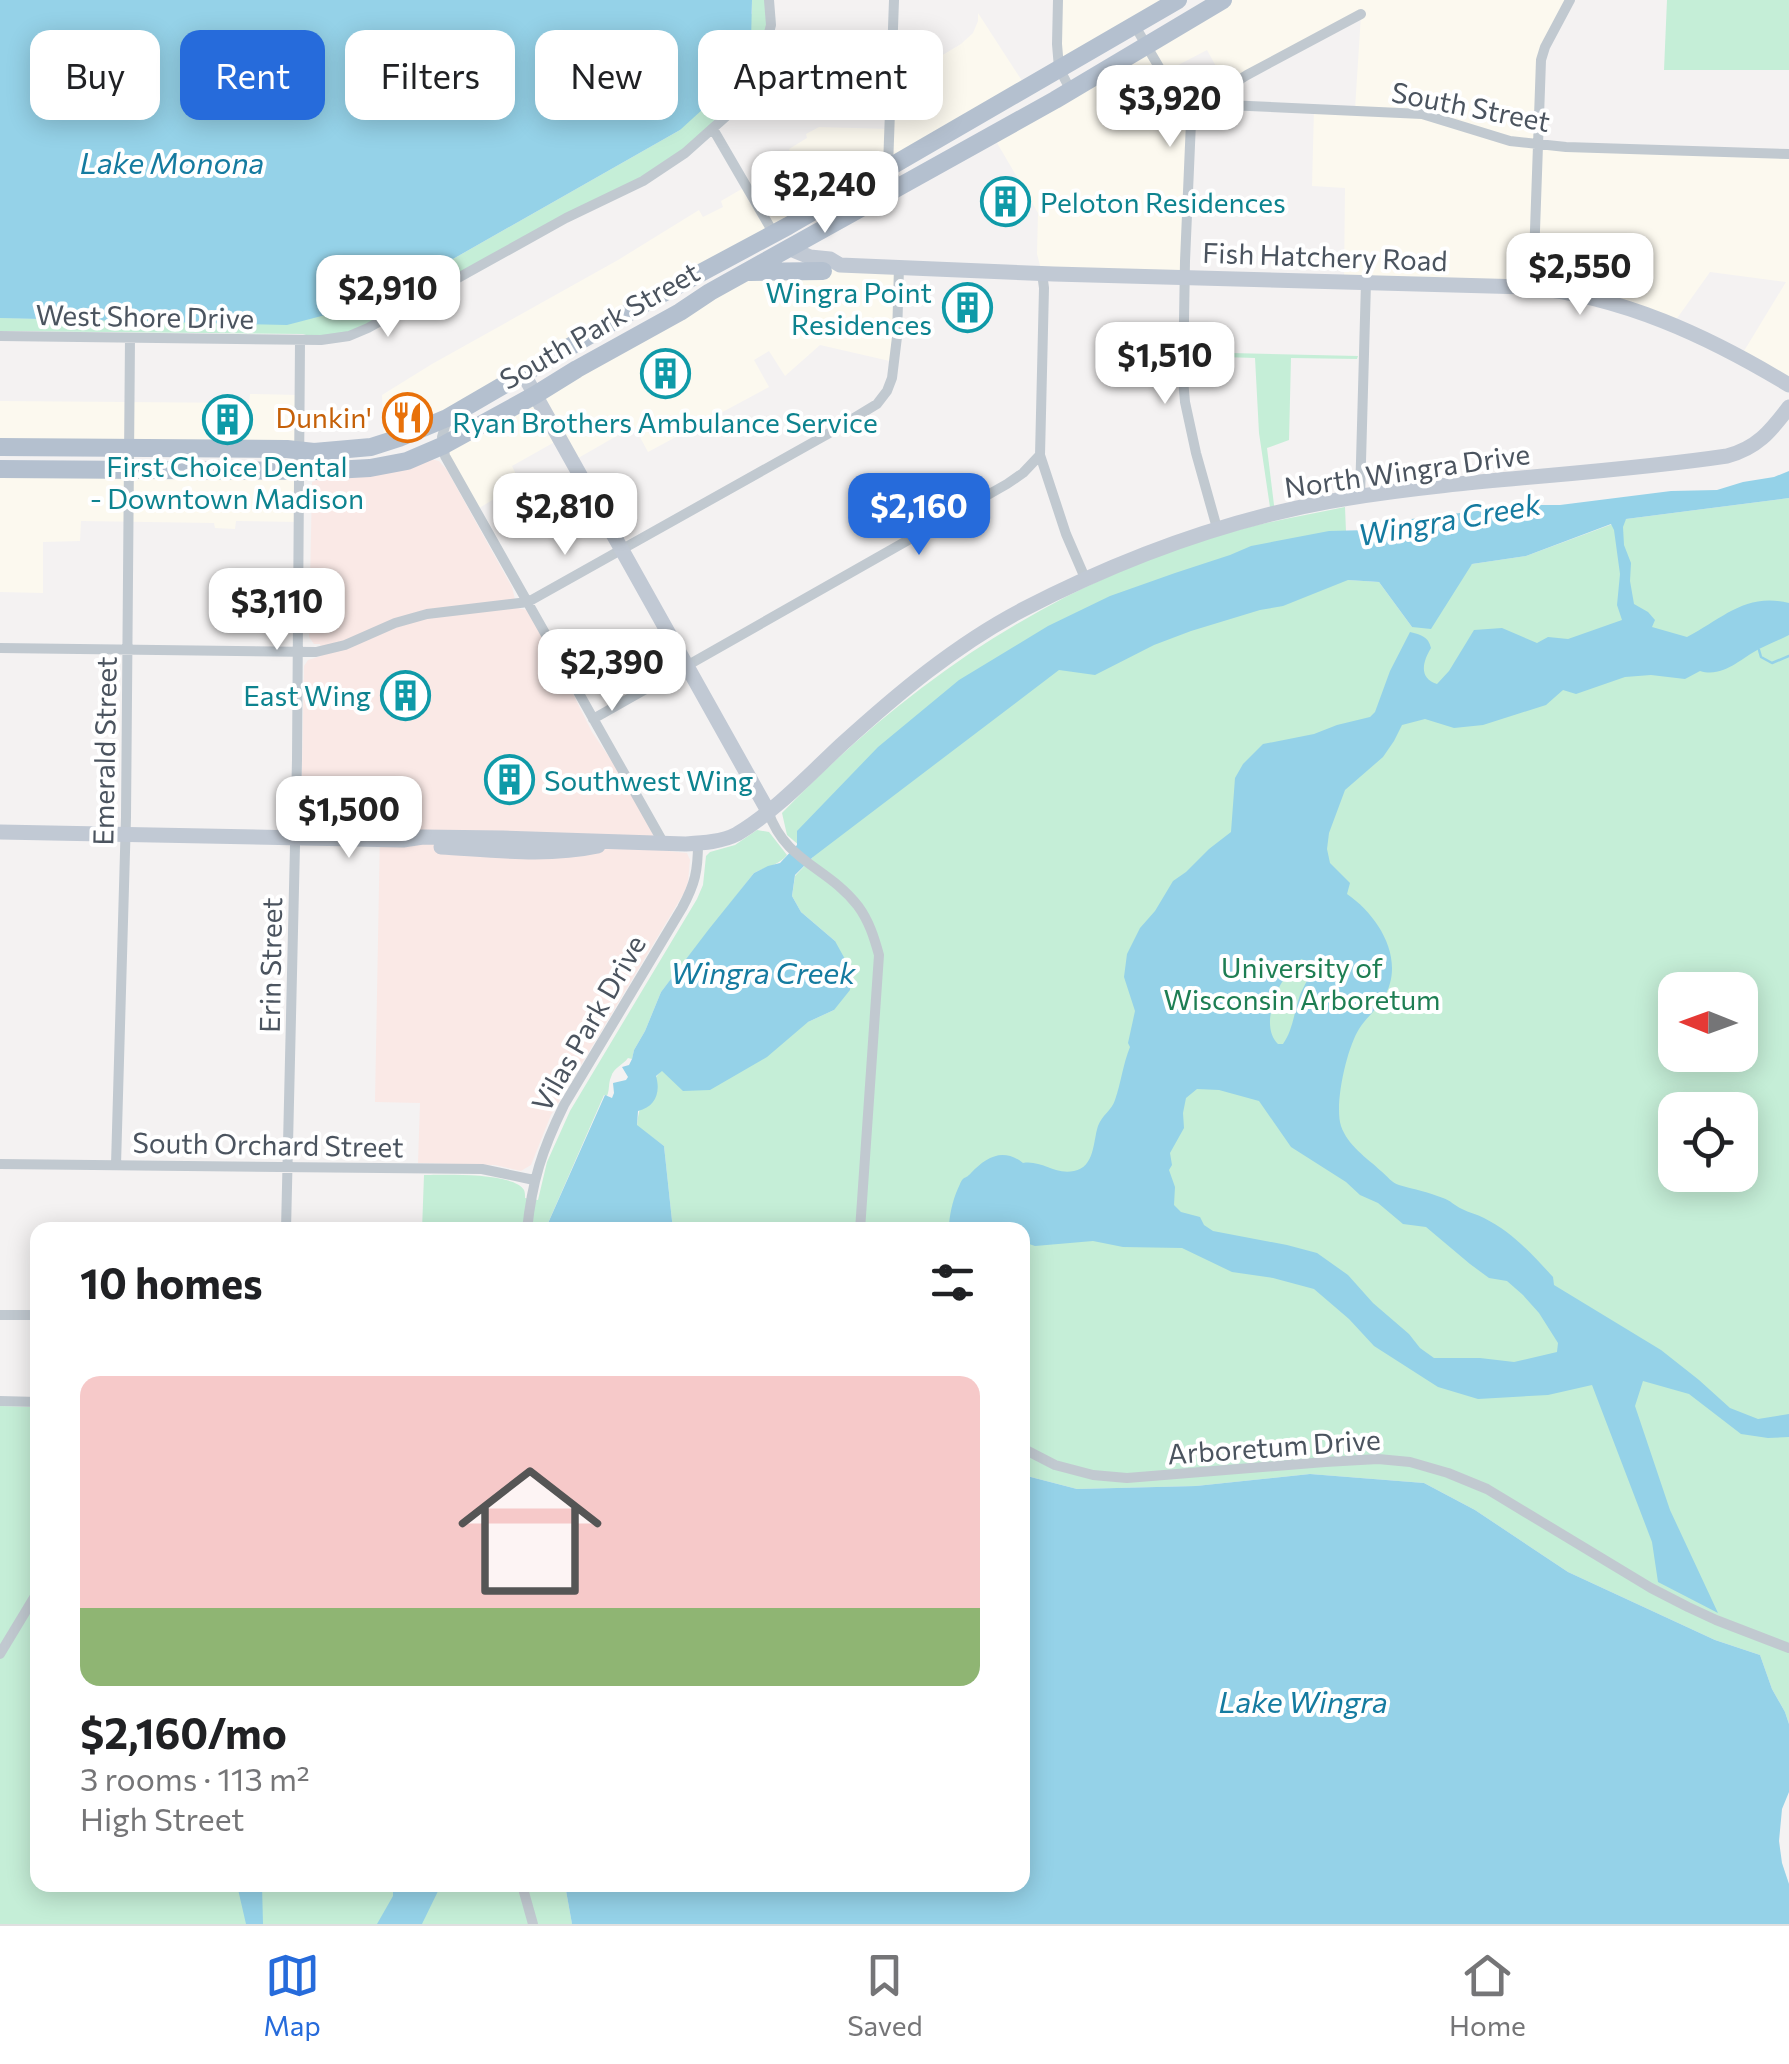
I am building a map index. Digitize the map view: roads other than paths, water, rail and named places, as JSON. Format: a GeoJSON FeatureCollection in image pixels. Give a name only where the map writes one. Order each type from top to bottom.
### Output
{"type":"FeatureCollection","features":[{"type":"Feature","properties":{"kind":"main road","name":"South Park Street"},"geometry":{"type":"LineString","coordinates":[[0,447],[299,451],[371,446],[399,438],[447,418],[524,375],[1178,0]]}},
{"type":"Feature","properties":{"kind":"main road","name":"South Park Street"},"geometry":{"type":"LineString","coordinates":[[0,469],[299,470],[370,468],[407,461],[536,395],[710,292],[1071,91],[1223,0]]}},
{"type":"Feature","properties":{"kind":"main road"},"geometry":{"type":"LineString","coordinates":[[744,273],[832,268]]}},
{"type":"Feature","properties":{"kind":"street","name":"West Shore Drive"},"geometry":{"type":"LineString","coordinates":[[0,336],[334,339],[377,324],[566,218],[643,181],[685,153],[732,111],[760,71],[771,25],[769,0]]}},
{"type":"Feature","properties":{"kind":"street"},"geometry":{"type":"LineString","coordinates":[[894,0],[888,167],[899,186]]}},
{"type":"Feature","properties":{"kind":"street"},"geometry":{"type":"LineString","coordinates":[[1058,0],[1059,68],[1071,91]]}},
{"type":"Feature","properties":{"kind":"street"},"geometry":{"type":"LineString","coordinates":[[1533,288],[1542,55],[1570,0]]}},
{"type":"Feature","properties":{"kind":"street"},"geometry":{"type":"LineString","coordinates":[[1186,113],[1247,75],[1361,14]]}},
{"type":"Feature","properties":{"kind":"street"},"geometry":{"type":"LineString","coordinates":[[1135,26],[1191,122],[1184,402],[1218,528]]}},
{"type":"Feature","properties":{"kind":"street","name":"South Street"},"geometry":{"type":"LineString","coordinates":[[1204,104],[1421,114],[1510,140],[1570,147],[1789,154]]}},
{"type":"Feature","properties":{"kind":"street"},"geometry":{"type":"LineString","coordinates":[[713,128],[774,234]]}},
{"type":"Feature","properties":{"kind":"street","name":"Fish Hatchery Road"},"geometry":{"type":"LineString","coordinates":[[774,234],[788,248],[810,257],[830,259],[832,268],[1366,282],[1572,293],[1673,324],[1741,356],[1789,385]]}},
{"type":"Feature","properties":{"kind":"street"},"geometry":{"type":"LineString","coordinates":[[0,648],[316,652],[435,612],[528,602],[877,404],[892,378],[899,267]]}},
{"type":"Feature","properties":{"kind":"street"},"geometry":{"type":"LineString","coordinates":[[1042,273],[1040,454],[1085,578]]}},
{"type":"Feature","properties":{"kind":"street"},"geometry":{"type":"LineString","coordinates":[[1360,497],[1366,282]]}},
{"type":"Feature","properties":{"kind":"street","name":"Emerald Street"},"geometry":{"type":"LineString","coordinates":[[116,1165],[125,833],[130,338]]}},
{"type":"Feature","properties":{"kind":"street","name":"Erin Street"},"geometry":{"type":"LineString","coordinates":[[286,1222],[300,340]]}},
{"type":"Feature","properties":{"kind":"street"},"geometry":{"type":"LineString","coordinates":[[524,375],[770,818],[789,848],[839,886],[870,925],[880,955],[861,1222]]}},
{"type":"Feature","properties":{"kind":"street","name":"North Wingra Drive"},"geometry":{"type":"LineString","coordinates":[[0,832],[403,840],[430,846],[532,852],[582,850],[613,843],[698,844],[733,836],[770,818],[880,710],[960,648],[1018,612],[1085,578],[1158,548],[1218,528],[1360,497],[1727,456],[1750,450],[1789,408]]}},
{"type":"Feature","properties":{"kind":"street"},"geometry":{"type":"LineString","coordinates":[[447,418],[442,446],[445,456],[664,844]]}},
{"type":"Feature","properties":{"kind":"street"},"geometry":{"type":"LineString","coordinates":[[593,720],[1008,484],[1040,454]]}},
{"type":"Feature","properties":{"kind":"street","name":"Vilas Park Drive"},"geometry":{"type":"LineString","coordinates":[[529,1222],[534,1180],[548,1136],[694,884],[698,844]]}},
{"type":"Feature","properties":{"kind":"street","name":"South Orchard Street"},"geometry":{"type":"LineString","coordinates":[[0,1164],[482,1169],[534,1180]]}},
{"type":"Feature","properties":{"kind":"street"},"geometry":{"type":"LineString","coordinates":[[0,1315],[30,1315]]}},
{"type":"Feature","properties":{"kind":"street"},"geometry":{"type":"LineString","coordinates":[[0,1402],[30,1402]]}},
{"type":"Feature","properties":{"kind":"street","name":"Arboretum Drive"},"geometry":{"type":"LineString","coordinates":[[1030,1452],[1055,1465],[1127,1478],[1325,1462],[1410,1462],[1448,1472],[1486,1489],[1651,1588],[1716,1620],[1789,1648]]}},
{"type":"Feature","properties":{"kind":"street"},"geometry":{"type":"LineString","coordinates":[[0,1654],[30,1604]]}},
{"type":"Feature","properties":{"kind":"street"},"geometry":{"type":"LineString","coordinates":[[524,1892],[533,1924]]}},
{"type":"Feature","properties":{"kind":"water","name":"Lake Monona"},"geometry":{"type":"Polygon","coordinates":[[[0,0],[752,0],[751,30],[698,30],[698,114],[680,130],[379,301],[287,325],[0,318],[0,0]]]}},
{"type":"Feature","properties":{"kind":"water","name":"Wingra Creek"},"geometry":{"type":"Polygon","coordinates":[[[1789,471],[1789,498],[1626,519],[1624,545],[1631,563],[1634,604],[1655,620],[1652,627],[1687,637],[1747,604],[1789,603],[1789,635],[1716,672],[1700,671],[1685,679],[1625,677],[1576,694],[1563,690],[1546,705],[1483,725],[1454,728],[1425,719],[1402,725],[1383,757],[1345,790],[1327,849],[1330,863],[1350,883],[1347,894],[1370,914],[1391,955],[1390,984],[1354,1038],[1343,1076],[1339,1116],[1353,1145],[1396,1184],[1446,1199],[1504,1230],[1553,1277],[1554,1285],[1661,1350],[1730,1408],[1758,1419],[1789,1414],[1789,1437],[1741,1434],[1689,1394],[1643,1381],[1635,1406],[1670,1510],[1718,1613],[1658,1582],[1652,1542],[1592,1385],[1548,1395],[1478,1399],[1438,1387],[1374,1346],[1314,1289],[1232,1272],[1182,1248],[1123,1247],[1093,1241],[1035,1246],[1030,1244],[1030,1222],[950,1222],[961,1181],[995,1156],[1009,1156],[1023,1163],[1067,1172],[1081,1169],[1090,1159],[1098,1126],[1115,1100],[1130,1047],[1135,1011],[1124,977],[1127,954],[1173,881],[1231,832],[1235,778],[1243,764],[1263,744],[1370,717],[1410,632],[1430,644],[1425,673],[1437,684],[1474,630],[1502,628],[1537,643],[1548,637],[1568,639],[1622,620],[1617,605],[1620,574],[1611,524],[1526,556],[1472,564],[1431,629],[1412,627],[1379,582],[1348,580],[1283,606],[1191,631],[1095,675],[1059,670],[813,857],[795,875],[792,896],[801,912],[835,941],[851,970],[850,990],[834,1010],[808,1022],[767,1057],[710,1090],[683,1091],[662,1071],[656,1076],[655,1098],[638,1111],[637,1125],[664,1146],[672,1222],[549,1222],[605,1095],[612,1098],[613,1083],[628,1077],[622,1067],[629,1065],[661,992],[754,873],[780,863],[797,845],[797,831],[878,747],[959,680],[1048,626],[1110,596],[1251,546],[1329,531],[1368,530],[1395,521],[1525,505],[1717,490],[1789,471]],[[1301,959],[1276,994],[1270,1021],[1278,1044],[1283,1044],[1289,1033],[1312,963],[1301,959]],[[1197,1089],[1186,1098],[1184,1128],[1170,1153],[1169,1170],[1175,1187],[1174,1205],[1181,1212],[1200,1217],[1213,1231],[1317,1253],[1348,1275],[1434,1358],[1514,1362],[1557,1352],[1558,1343],[1539,1313],[1507,1281],[1489,1278],[1426,1227],[1403,1224],[1378,1203],[1360,1195],[1291,1147],[1259,1101],[1219,1090],[1197,1089]]]}},
{"type":"Feature","properties":{"kind":"water","name":"Lake Wingra"},"geometry":{"type":"Polygon","coordinates":[[[1310,1474],[1424,1483],[1475,1510],[1568,1572],[1715,1640],[1760,1655],[1789,1724],[1789,1792],[1782,1809],[1779,1841],[1789,1884],[1789,1924],[572,1924],[566,1892],[1030,1892],[1030,1477],[1077,1489],[1196,1486],[1310,1474]]]}},
{"type":"Feature","properties":{"kind":"water"},"geometry":{"type":"Polygon","coordinates":[[[239,1892],[262,1892],[263,1924],[246,1924],[239,1892]]]}},
{"type":"Feature","properties":{"kind":"water"},"geometry":{"type":"Polygon","coordinates":[[[393,1892],[438,1892],[422,1924],[377,1924],[393,1892]]]}},
{"type":"Feature","properties":{"kind":"waterway"},"geometry":{"type":"LineString","coordinates":[[1759,650],[1761,657],[1772,663],[1789,656]]}},
{"type":"Feature","properties":{"kind":"place","name":"Peloton Residences"},"geometry":{"type":"Point","coordinates":[1005,202]}},
{"type":"Feature","properties":{"kind":"place","name":"Wingra Point Residences"},"geometry":{"type":"Point","coordinates":[967,308]}},
{"type":"Feature","properties":{"kind":"place","name":"Ryan Brothers Ambulance Service"},"geometry":{"type":"Point","coordinates":[665,374]}},
{"type":"Feature","properties":{"kind":"place","name":"Dunkin'"},"geometry":{"type":"Point","coordinates":[407,417]}},
{"type":"Feature","properties":{"kind":"place","name":"First Choice Dental - Downtown Madison"},"geometry":{"type":"Point","coordinates":[227,419]}},
{"type":"Feature","properties":{"kind":"place","name":"East Wing"},"geometry":{"type":"Point","coordinates":[406,695]}},
{"type":"Feature","properties":{"kind":"place","name":"Southwest Wing"},"geometry":{"type":"Point","coordinates":[509,780]}},
{"type":"Feature","properties":{"kind":"park label","name":"University of Wisconsin Arboretum"},"geometry":{"type":"Point","coordinates":[1302,983]}}]}
